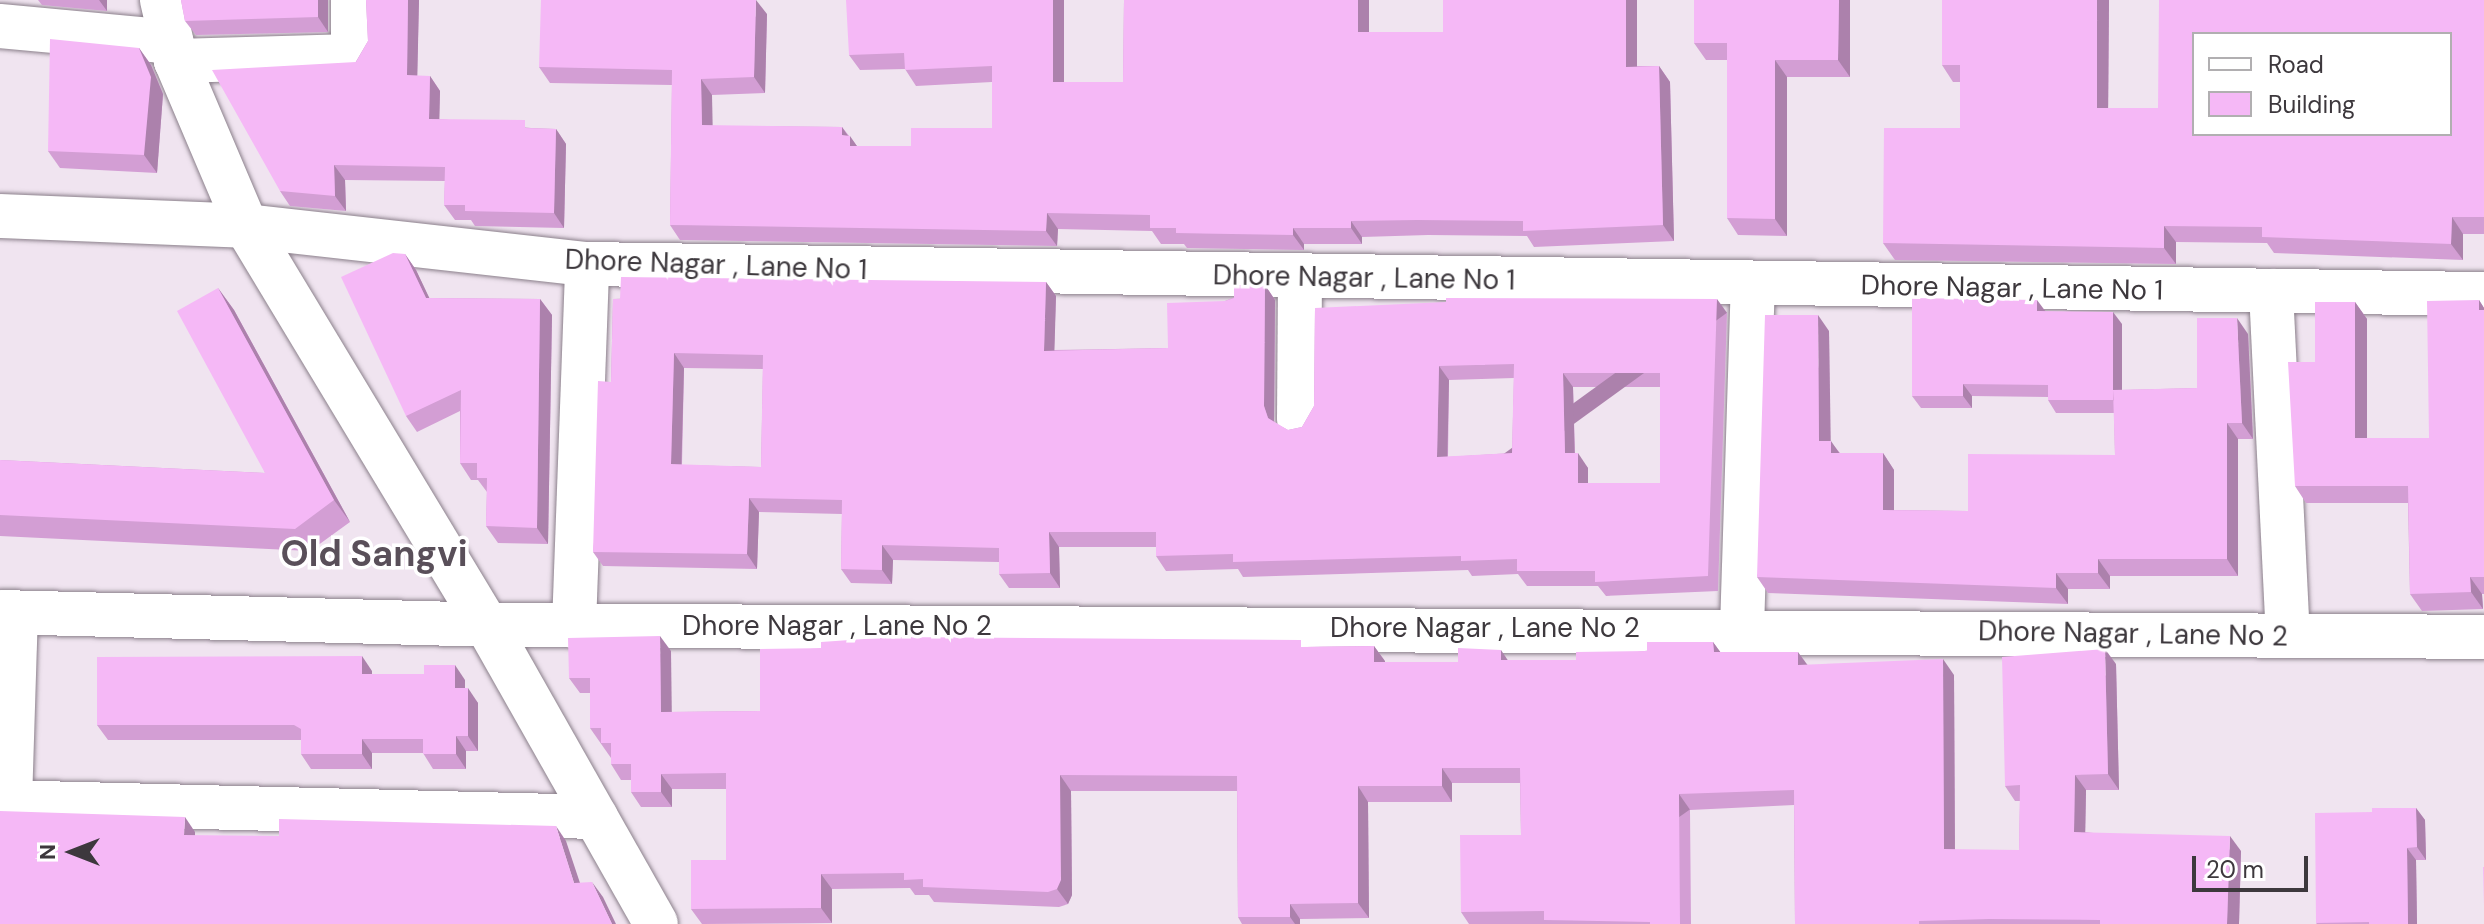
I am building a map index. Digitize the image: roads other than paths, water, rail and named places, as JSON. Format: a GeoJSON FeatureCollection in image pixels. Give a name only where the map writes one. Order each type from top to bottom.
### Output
{"type":"FeatureCollection","features":[{"type":"Feature","properties":{"kind":"street"},"geometry":{"type":"LineString","coordinates":[[162,0],[174,52],[246,226],[487,625],[656,924]]}},
{"type":"Feature","properties":{"kind":"street"},"geometry":{"type":"LineString","coordinates":[[0,26],[174,52],[353,56],[353,0]]}},
{"type":"Feature","properties":{"kind":"street","name":"Dhore Nagar , Lane No 1"},"geometry":{"type":"LineString","coordinates":[[0,216],[246,226],[587,264],[2484,294]]}},
{"type":"Feature","properties":{"kind":"street"},"geometry":{"type":"LineString","coordinates":[[574,626],[587,264]]}},
{"type":"Feature","properties":{"kind":"street"},"geometry":{"type":"LineString","coordinates":[[1299,420],[1300,277]]}},
{"type":"Feature","properties":{"kind":"street"},"geometry":{"type":"LineString","coordinates":[[1742,629],[1753,284]]}},
{"type":"Feature","properties":{"kind":"street"},"geometry":{"type":"LineString","coordinates":[[2271,291],[2288,636]]}},
{"type":"Feature","properties":{"kind":"street"},"geometry":{"type":"LineString","coordinates":[[8,612],[5,802],[596,817]]}},
{"type":"Feature","properties":{"kind":"street","name":"Dhore Nagar , Lane No 2"},"geometry":{"type":"LineString","coordinates":[[8,612],[574,626],[1742,629],[2484,637]]}},
{"type":"Feature","properties":{"kind":"district","name":"Old Sangvi"},"geometry":{"type":"Point","coordinates":[374,554]}}]}
